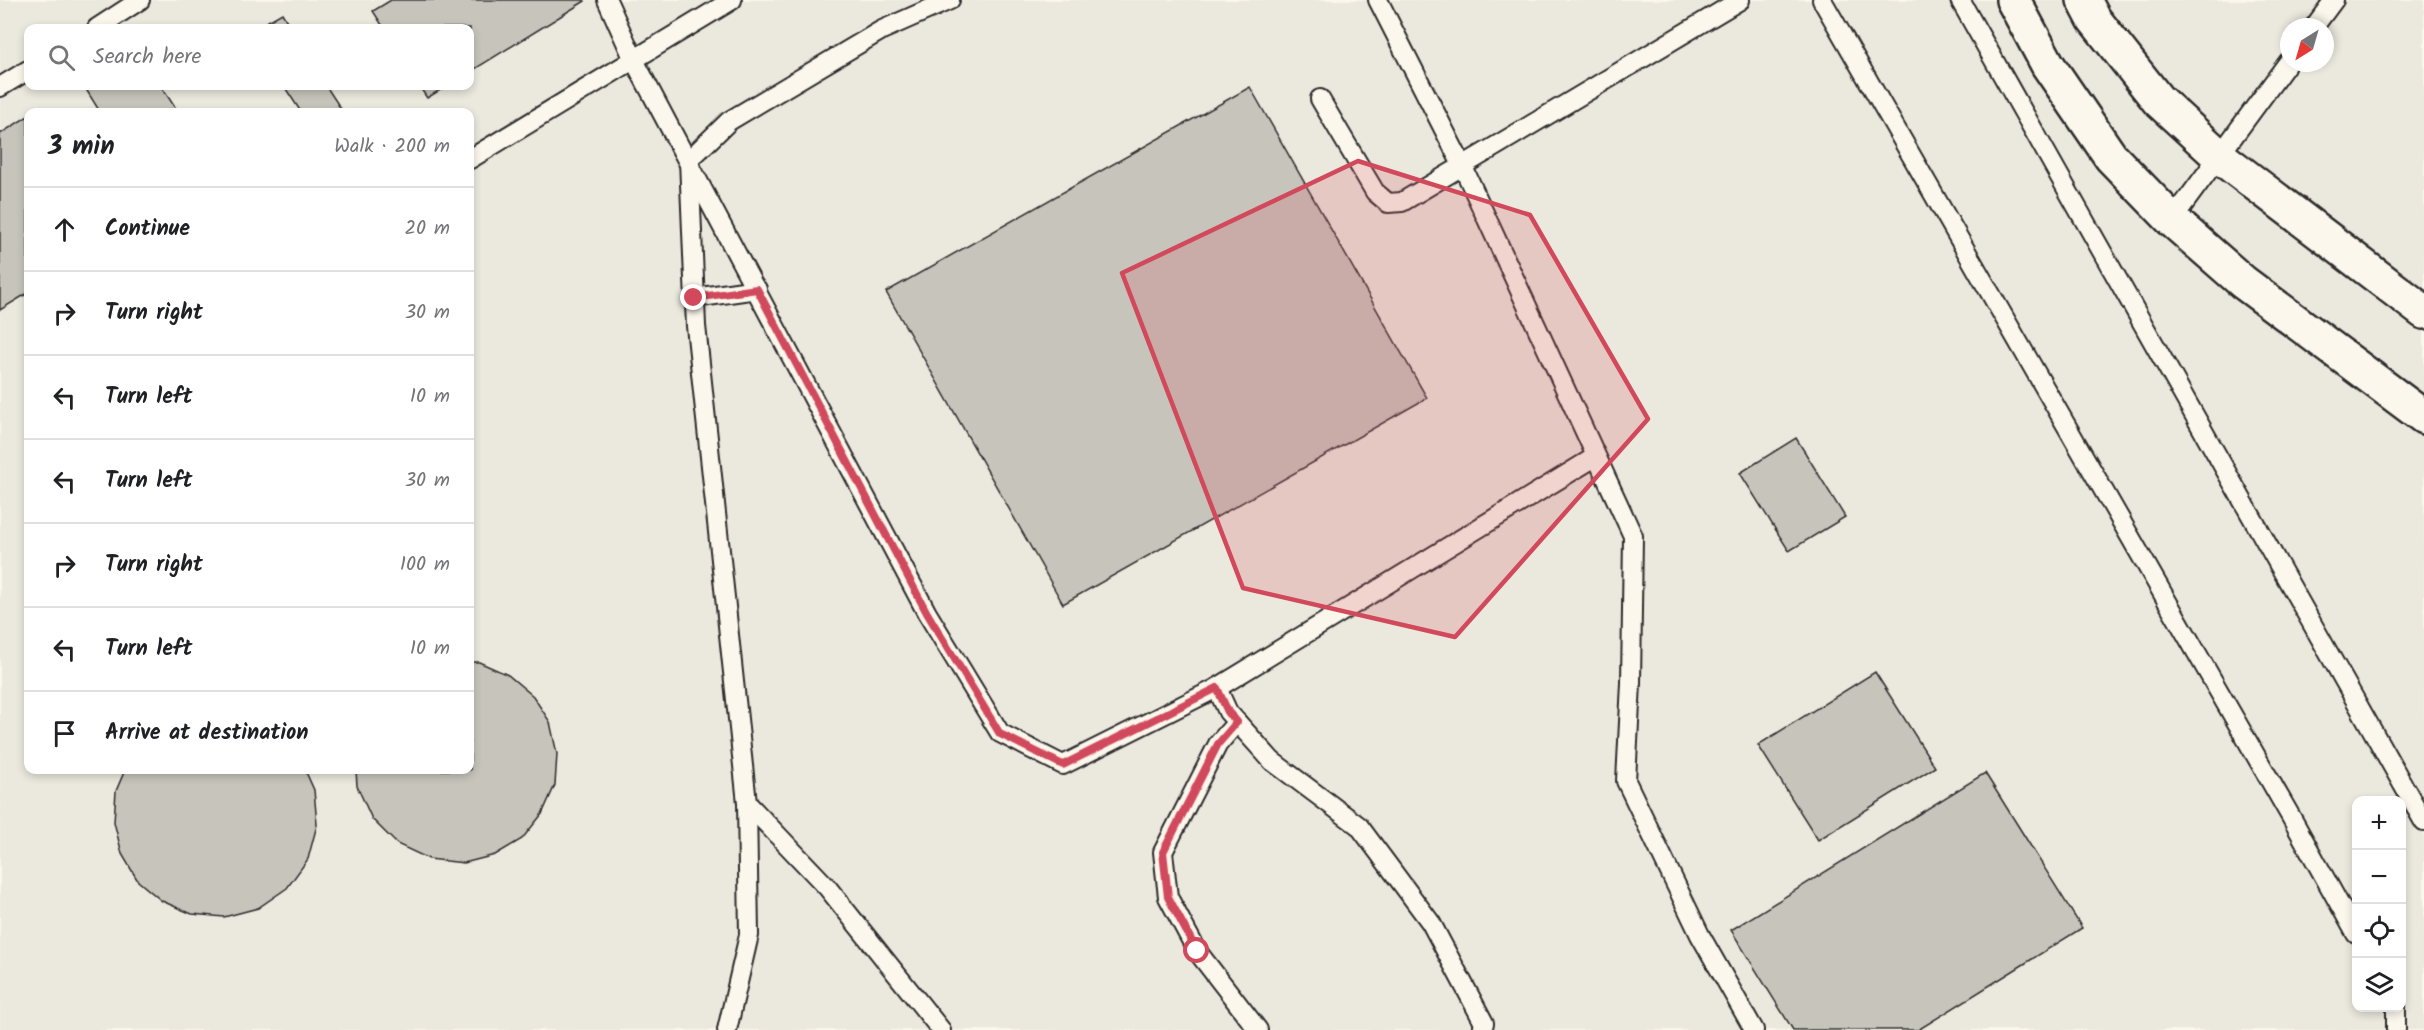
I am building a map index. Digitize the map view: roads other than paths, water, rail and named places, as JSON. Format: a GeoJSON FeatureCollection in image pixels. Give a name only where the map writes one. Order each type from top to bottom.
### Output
{"type":"FeatureCollection","features":[{"type":"Feature","properties":{"kind":"street"},"geometry":{"type":"LineString","coordinates":[[2013,0],[2048,65],[2111,157],[2172,220],[2243,282],[2424,417]]}},
{"type":"Feature","properties":{"kind":"street"},"geometry":{"type":"LineString","coordinates":[[2084,0],[2094,19],[2158,100],[2219,156],[2424,312]]}},
{"type":"Feature","properties":{"kind":"lane"},"geometry":{"type":"LineString","coordinates":[[103,24],[140,0]]}},
{"type":"Feature","properties":{"kind":"lane"},"geometry":{"type":"LineString","coordinates":[[607,0],[634,60],[927,613],[1000,734],[1063,765],[1217,688],[1595,457]]}},
{"type":"Feature","properties":{"kind":"lane"},"geometry":{"type":"LineString","coordinates":[[474,157],[732,0]]}},
{"type":"Feature","properties":{"kind":"lane"},"geometry":{"type":"LineString","coordinates":[[727,1030],[749,935],[747,803],[694,298],[689,160],[729,121],[882,30],[950,0]]}},
{"type":"Feature","properties":{"kind":"lane"},"geometry":{"type":"LineString","coordinates":[[1378,0],[1463,167],[1633,536],[1631,683],[1626,781],[1700,935],[1754,1030]]}},
{"type":"Feature","properties":{"kind":"lane"},"geometry":{"type":"LineString","coordinates":[[1320,99],[1375,192],[1388,204],[1402,202],[1740,0]]}},
{"type":"Feature","properties":{"kind":"lane"},"geometry":{"type":"LineString","coordinates":[[1822,0],[2352,927]]}},
{"type":"Feature","properties":{"kind":"lane"},"geometry":{"type":"LineString","coordinates":[[1960,0],[2424,822]]}},
{"type":"Feature","properties":{"kind":"lane"},"geometry":{"type":"LineString","coordinates":[[2321,18],[2334,0]]}},
{"type":"Feature","properties":{"kind":"lane"},"geometry":{"type":"LineString","coordinates":[[0,87],[24,72]]}},
{"type":"Feature","properties":{"kind":"lane"},"geometry":{"type":"LineString","coordinates":[[2172,220],[2281,72]]}},
{"type":"Feature","properties":{"kind":"lane"},"geometry":{"type":"LineString","coordinates":[[694,298],[757,289]]}},
{"type":"Feature","properties":{"kind":"lane"},"geometry":{"type":"LineString","coordinates":[[1217,688],[1228,712],[1272,761],[1359,826],[1431,923],[1484,1023],[1482,1030]]}},
{"type":"Feature","properties":{"kind":"lane"},"geometry":{"type":"LineString","coordinates":[[1237,722],[1218,744],[1163,852],[1168,897],[1197,951],[1258,1030]]}},
{"type":"Feature","properties":{"kind":"lane"},"geometry":{"type":"LineString","coordinates":[[747,803],[827,887],[941,1030]]}},
{"type":"Feature","properties":{"kind":"lane"},"geometry":{"type":"LineString","coordinates":[[2396,1012],[2396,1030]]}}]}
